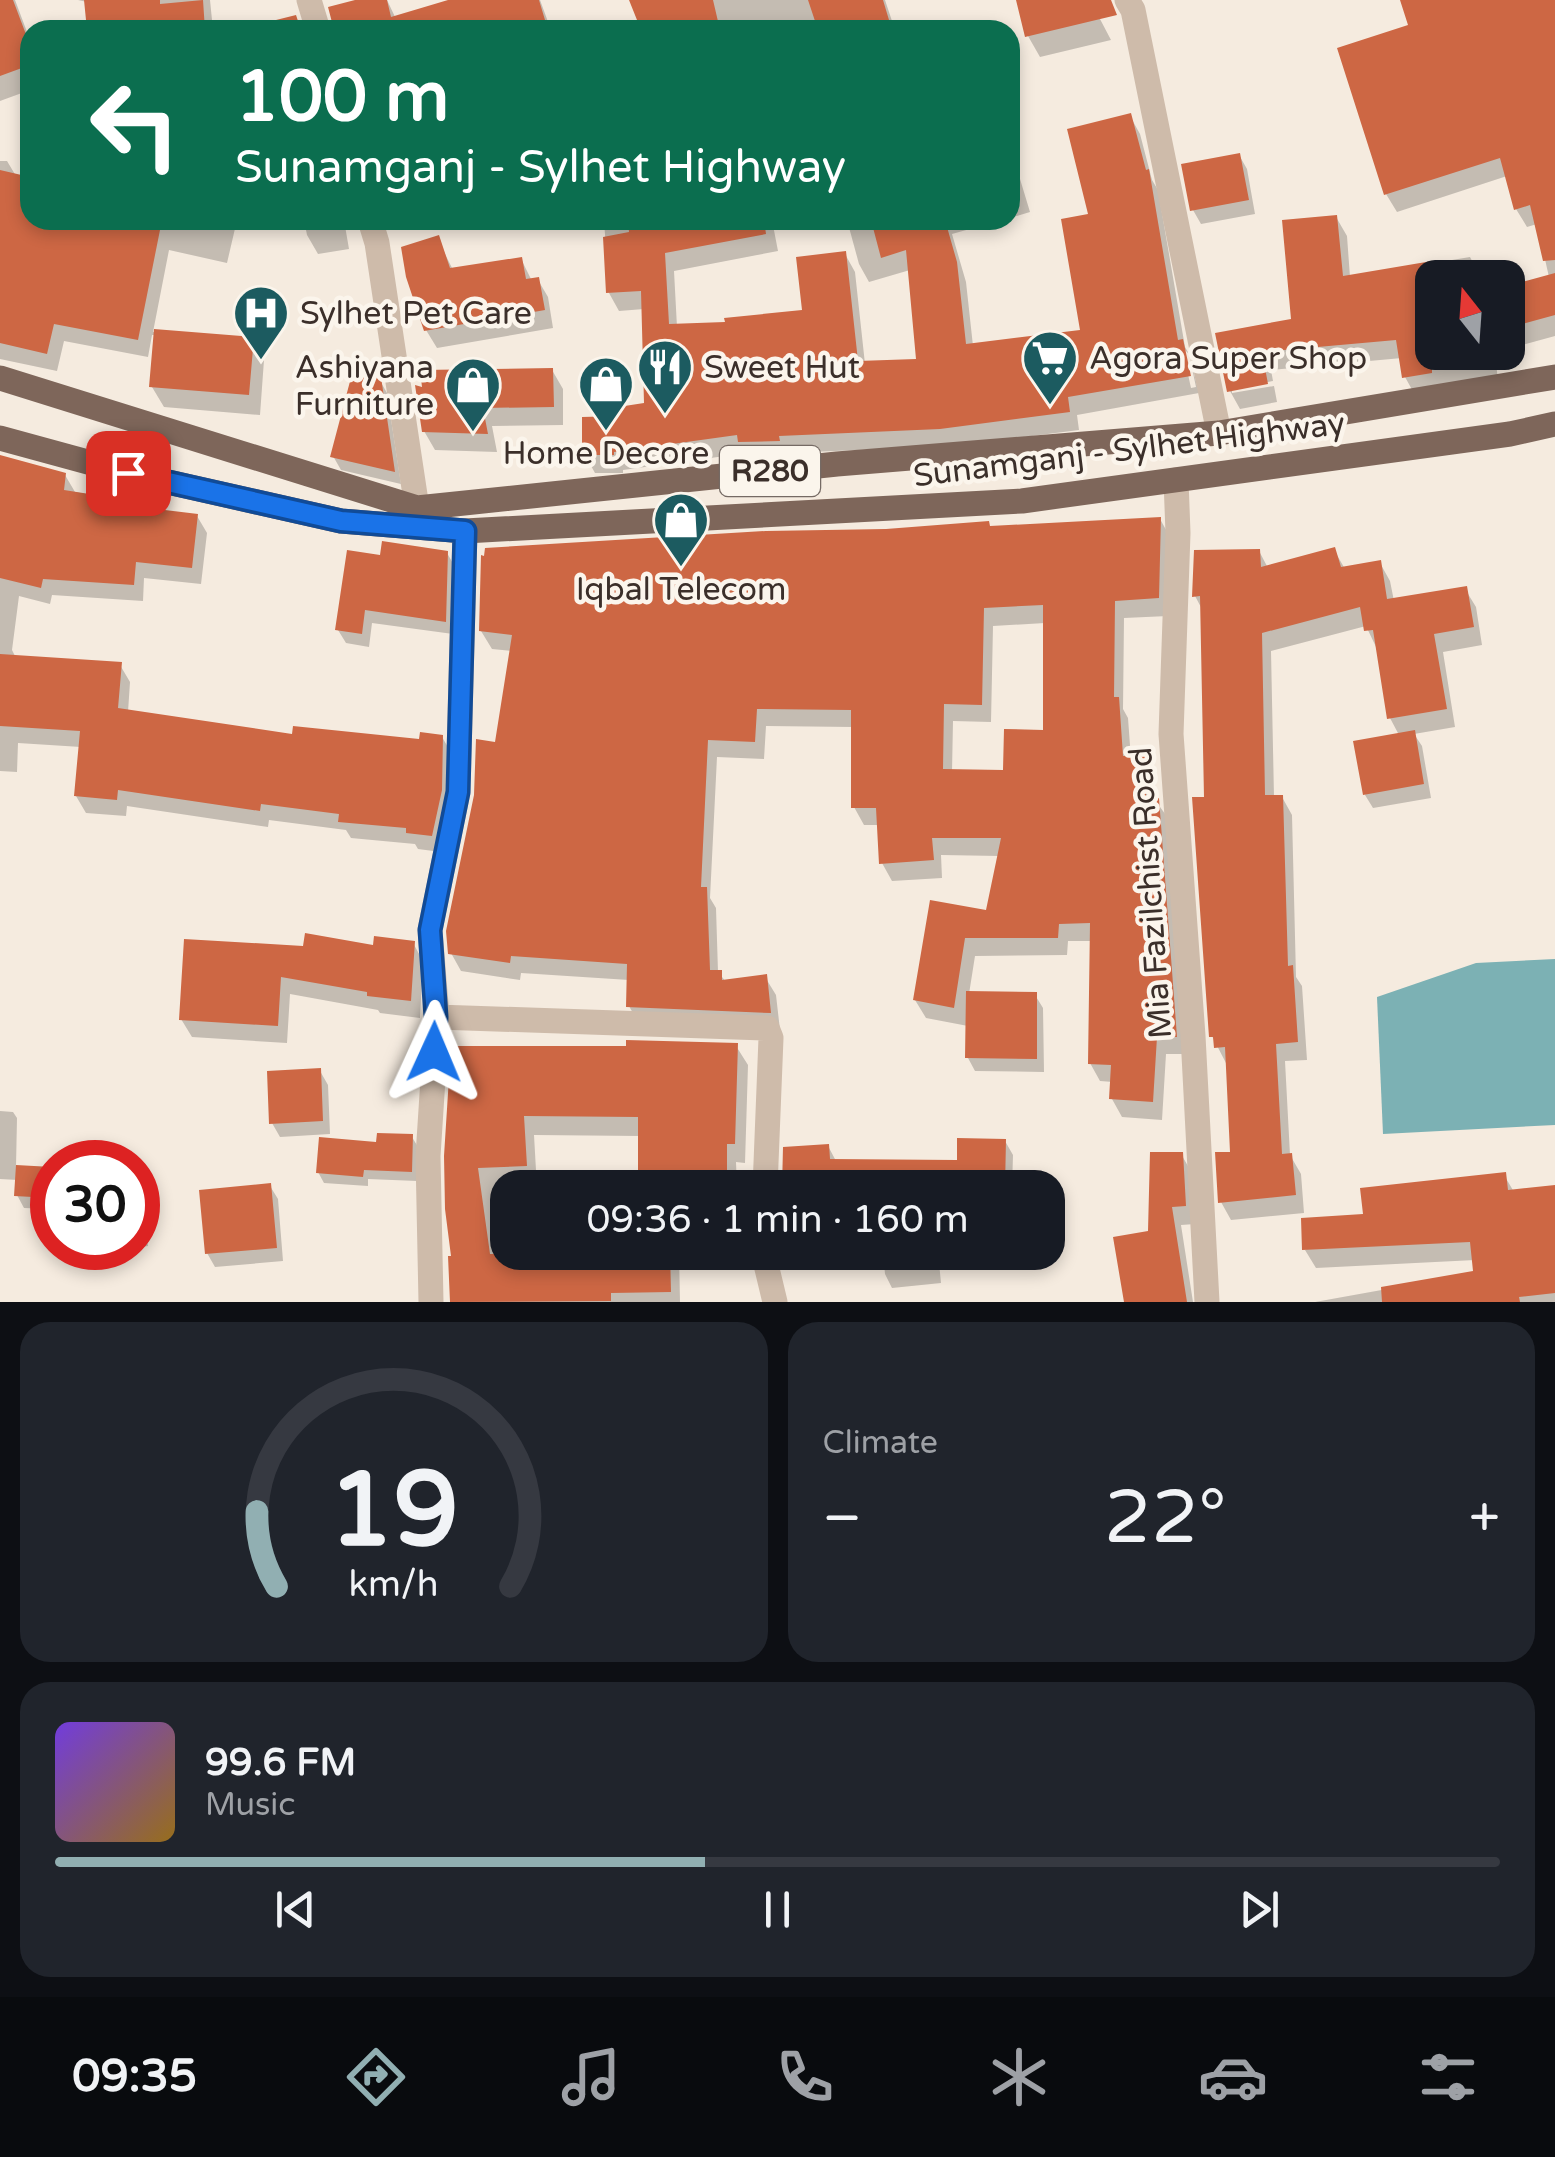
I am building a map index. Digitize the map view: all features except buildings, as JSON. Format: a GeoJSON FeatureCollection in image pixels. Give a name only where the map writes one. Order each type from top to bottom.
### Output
{"type":"FeatureCollection","features":[{"type":"Feature","properties":{"kind":"main road","name":"Sunamganj - Sylhet Highway"},"geometry":{"type":"LineString","coordinates":[[0,378],[417,508],[838,464],[1219,433],[1555,377]]}},
{"type":"Feature","properties":{"kind":"main road","name":"Sunamganj - Sylhet Highway"},"geometry":{"type":"LineString","coordinates":[[0,438],[128,473],[341,521],[465,531],[1022,501],[1510,434],[1555,424]]}},
{"type":"Feature","properties":{"kind":"street"},"geometry":{"type":"LineString","coordinates":[[1127,0],[1134,10],[1219,433]]}},
{"type":"Feature","properties":{"kind":"street"},"geometry":{"type":"LineString","coordinates":[[373,230],[417,508]]}},
{"type":"Feature","properties":{"kind":"street","name":"Mia Fazilchist Road"},"geometry":{"type":"LineString","coordinates":[[1176,480],[1178,533],[1171,734],[1207,1302]]}},
{"type":"Feature","properties":{"kind":"street"},"geometry":{"type":"LineString","coordinates":[[431,1302],[428,1156],[436,1017],[430,930],[458,792],[465,531]]}},
{"type":"Feature","properties":{"kind":"street"},"geometry":{"type":"LineString","coordinates":[[436,1017],[767,1028],[771,1038],[766,1170]]}},
{"type":"Feature","properties":{"kind":"street"},"geometry":{"type":"LineString","coordinates":[[768,1270],[776,1302]]}},
{"type":"Feature","properties":{"kind":"water"},"geometry":{"type":"Polygon","coordinates":[[[1555,959],[1555,1125],[1383,1134],[1377,997],[1476,963],[1555,959]]]}},
{"type":"Feature","properties":{"kind":"place","name":"Sylhet Pet Care"},"geometry":{"type":"Point","coordinates":[261,362]}},
{"type":"Feature","properties":{"kind":"place","name":"Agora Super Shop"},"geometry":{"type":"Point","coordinates":[1050,407]}},
{"type":"Feature","properties":{"kind":"place","name":"Sweet Hut"},"geometry":{"type":"Point","coordinates":[665,416]}},
{"type":"Feature","properties":{"kind":"place","name":"Home Decore"},"geometry":{"type":"Point","coordinates":[606,433]}},
{"type":"Feature","properties":{"kind":"place","name":"Ashiyana Furniture"},"geometry":{"type":"Point","coordinates":[473,434]}},
{"type":"Feature","properties":{"kind":"place","name":"Iqbal Telecom"},"geometry":{"type":"Point","coordinates":[681,569]}},
{"type":"Feature","properties":{"kind":"route"},"geometry":{"type":"LineString","coordinates":[[128,473],[341,521],[465,531],[458,792],[430,930],[436,1017],[434,1052]]}}]}
